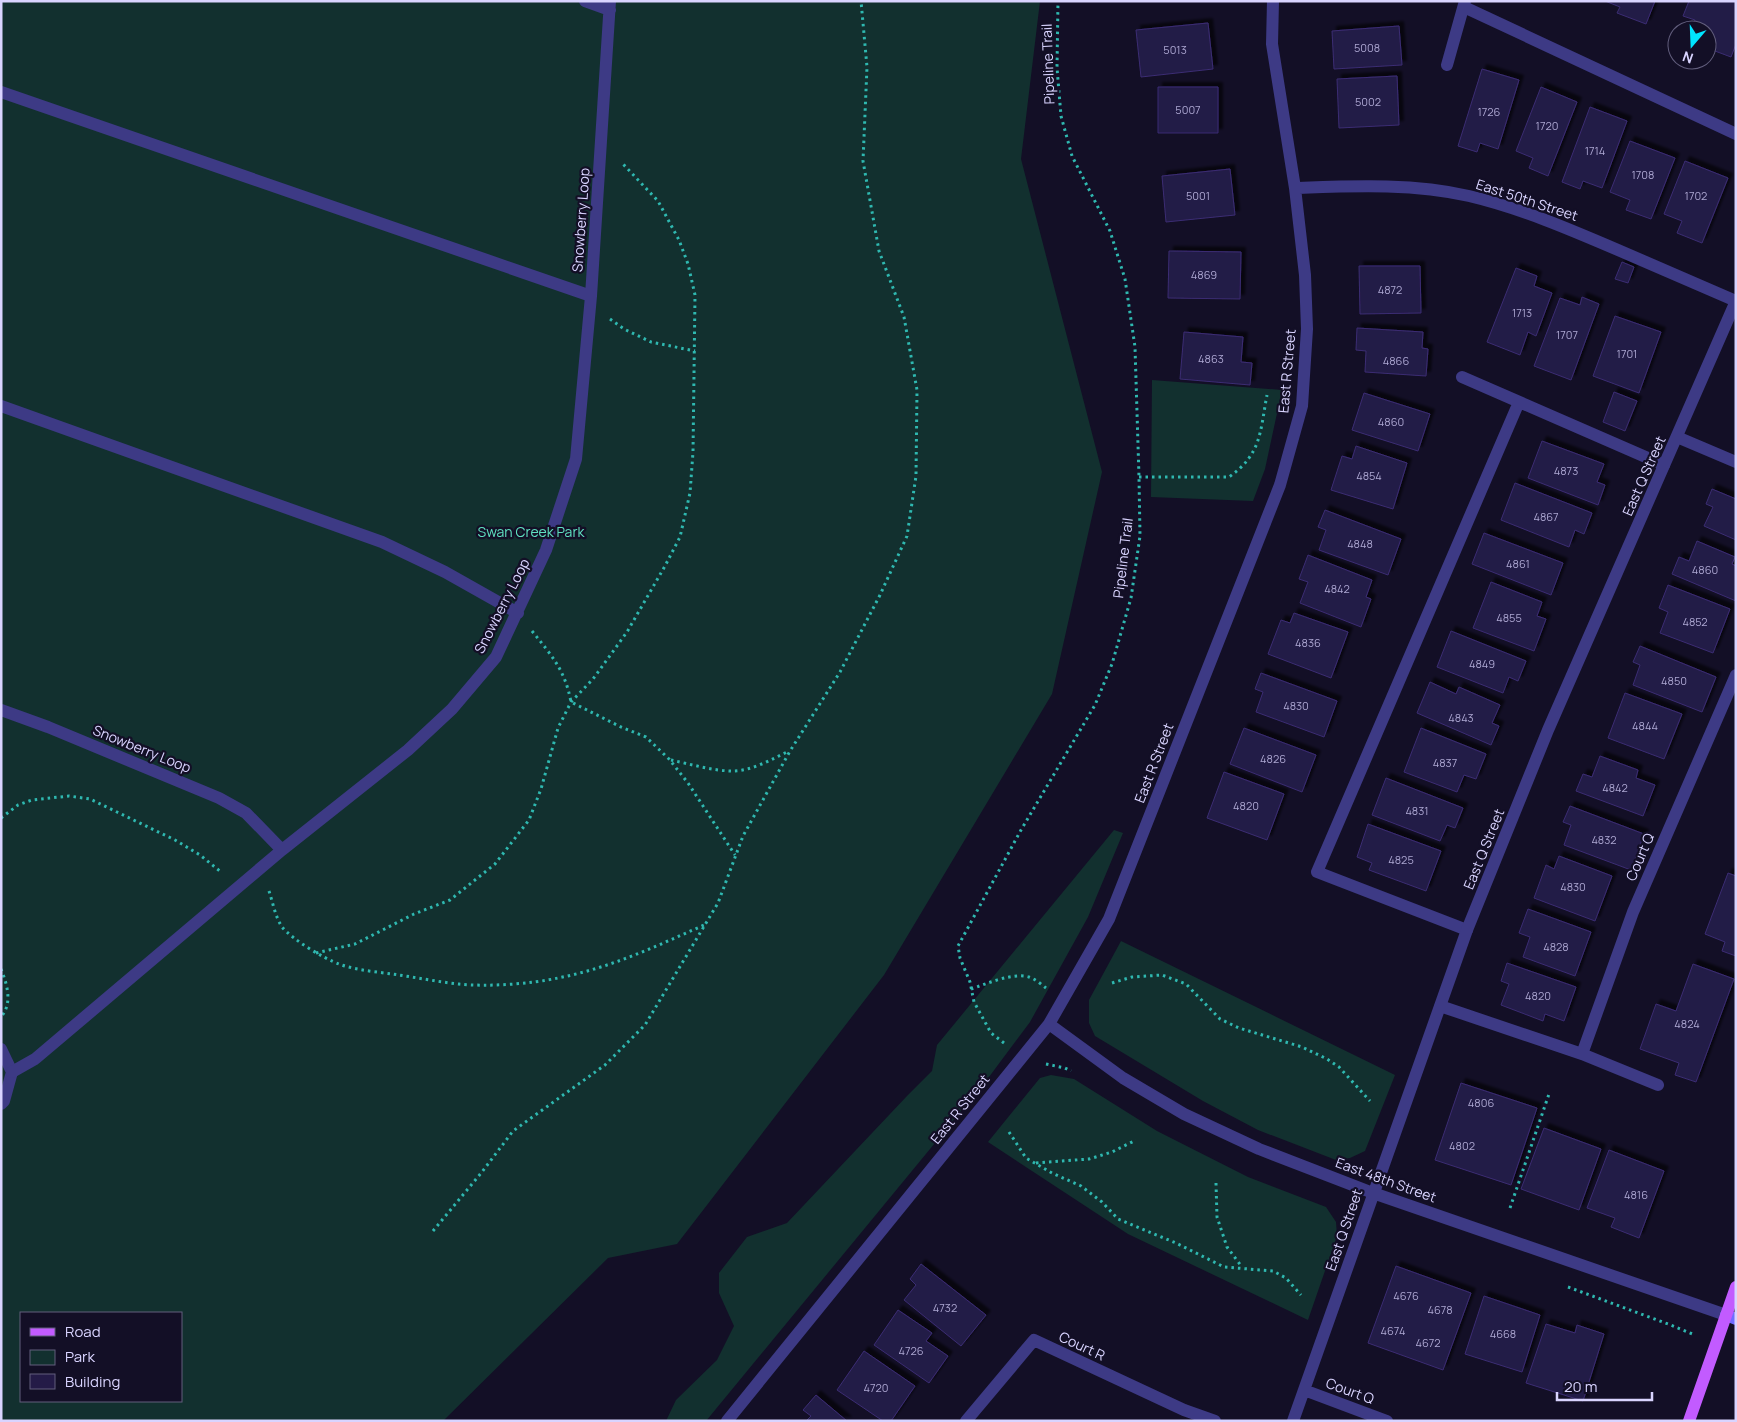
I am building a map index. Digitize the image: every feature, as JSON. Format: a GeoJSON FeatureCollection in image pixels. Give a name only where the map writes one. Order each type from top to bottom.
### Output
{"type":"FeatureCollection","features":[{"type":"Feature","properties":{"kind":"main road"},"geometry":{"type":"LineString","coordinates":[[1689,1421],[1731,1317],[1736,1287]]}},
{"type":"Feature","properties":{"kind":"street"},"geometry":{"type":"LineString","coordinates":[[585,1],[610,6]]}},
{"type":"Feature","properties":{"kind":"street","name":"East R Street"},"geometry":{"type":"LineString","coordinates":[[727,1421],[1049,1024],[1109,919],[1280,485],[1302,406],[1307,329],[1305,275],[1295,188],[1272,44],[1273,1]]}},
{"type":"Feature","properties":{"kind":"street"},"geometry":{"type":"LineString","coordinates":[[1447,65],[1465,4],[1736,134]]}},
{"type":"Feature","properties":{"kind":"street","name":"Snowberry Loop"},"geometry":{"type":"LineString","coordinates":[[1,710],[48,727],[219,798],[246,813],[282,850],[408,750],[452,709],[496,657],[518,613],[546,550],[576,459],[591,296],[610,6]]}},
{"type":"Feature","properties":{"kind":"street"},"geometry":{"type":"LineString","coordinates":[[1,92],[591,296]]}},
{"type":"Feature","properties":{"kind":"street","name":"East 50th Street"},"geometry":{"type":"LineString","coordinates":[[1295,188],[1371,187],[1421,189],[1468,195],[1519,210],[1574,231],[1736,301]]}},
{"type":"Feature","properties":{"kind":"street","name":"East Q Street"},"geometry":{"type":"LineString","coordinates":[[1293,1421],[1467,930],[1548,730],[1736,301]]}},
{"type":"Feature","properties":{"kind":"street"},"geometry":{"type":"LineString","coordinates":[[1462,377],[1664,466]]}},
{"type":"Feature","properties":{"kind":"street"},"geometry":{"type":"LineString","coordinates":[[1467,930],[1317,872],[1519,402]]}},
{"type":"Feature","properties":{"kind":"street"},"geometry":{"type":"LineString","coordinates":[[1,406],[382,542],[445,572],[518,613]]}},
{"type":"Feature","properties":{"kind":"street"},"geometry":{"type":"LineString","coordinates":[[1678,437],[1736,462]]}},
{"type":"Feature","properties":{"kind":"street","name":"Court Q"},"geometry":{"type":"LineString","coordinates":[[1582,1054],[1633,912],[1736,675]]}},
{"type":"Feature","properties":{"kind":"street"},"geometry":{"type":"LineString","coordinates":[[12,1072],[34,1059],[282,850]]}},
{"type":"Feature","properties":{"kind":"street"},"geometry":{"type":"LineString","coordinates":[[1440,1006],[1582,1054],[1658,1085]]}},
{"type":"Feature","properties":{"kind":"street","name":"East 48th Street"},"geometry":{"type":"LineString","coordinates":[[1049,1024],[1123,1078],[1184,1114],[1259,1149],[1373,1193],[1731,1317]]}},
{"type":"Feature","properties":{"kind":"street"},"geometry":{"type":"LineString","coordinates":[[1,1049],[12,1072],[4,1101],[1,1104]]}},
{"type":"Feature","properties":{"kind":"street","name":"Court R"},"geometry":{"type":"LineString","coordinates":[[966,1421],[1034,1340],[1184,1410],[1215,1421]]}},
{"type":"Feature","properties":{"kind":"street","name":"Court Q"},"geometry":{"type":"LineString","coordinates":[[1304,1390],[1387,1421]]}},
{"type":"Feature","properties":{"kind":"path"},"geometry":{"type":"LineString","coordinates":[[433,1232],[513,1132],[604,1065],[645,1025],[718,903],[743,836],[790,751],[840,672],[880,595],[907,536],[916,476],[916,390],[904,317],[880,251],[863,161],[867,67],[861,1]]}},
{"type":"Feature","properties":{"kind":"path","name":"Pipeline Trail"},"geometry":{"type":"LineString","coordinates":[[1006,1045],[991,1033],[974,1002],[958,946],[1022,830],[1095,706],[1112,664],[1131,598],[1140,536],[1135,347],[1125,279],[1110,231],[1072,156],[1061,116],[1057,68],[1058,1]]}},
{"type":"Feature","properties":{"kind":"path"},"geometry":{"type":"LineString","coordinates":[[316,953],[356,944],[414,914],[450,900],[495,864],[529,820],[541,789],[558,728],[571,702],[593,679],[627,632],[666,566],[680,537],[690,493],[694,442],[696,295],[688,264],[679,240],[658,200],[601,142]]}},
{"type":"Feature","properties":{"kind":"path"},"geometry":{"type":"LineString","coordinates":[[591,296],[606,316],[624,329],[651,342],[695,351]]}},
{"type":"Feature","properties":{"kind":"path"},"geometry":{"type":"LineString","coordinates":[[1139,477],[1229,477],[1251,458],[1258,440],[1267,395]]}},
{"type":"Feature","properties":{"kind":"path"},"geometry":{"type":"LineString","coordinates":[[518,613],[558,664],[568,684],[571,702]]}},
{"type":"Feature","properties":{"kind":"path"},"geometry":{"type":"LineString","coordinates":[[571,702],[621,727],[646,737],[669,759],[688,783],[736,855]]}},
{"type":"Feature","properties":{"kind":"path"},"geometry":{"type":"LineString","coordinates":[[669,759],[698,766],[734,771],[752,768],[790,751]]}},
{"type":"Feature","properties":{"kind":"path"},"geometry":{"type":"LineString","coordinates":[[1,818],[18,804],[32,800],[69,796],[90,800],[175,840],[200,855],[239,886]]}},
{"type":"Feature","properties":{"kind":"path"},"geometry":{"type":"LineString","coordinates":[[262,866],[275,912],[283,927],[316,953],[340,964],[370,971],[461,984],[516,983],[557,978],[597,969],[636,956],[705,924]]}},
{"type":"Feature","properties":{"kind":"path"},"geometry":{"type":"LineString","coordinates":[[1,969],[8,989],[6,1012],[1,1017]]}},
{"type":"Feature","properties":{"kind":"path"},"geometry":{"type":"LineString","coordinates":[[1112,983],[1132,977],[1162,975],[1186,984],[1220,1019],[1239,1028],[1302,1047],[1327,1059],[1339,1067],[1370,1101]]}},
{"type":"Feature","properties":{"kind":"path"},"geometry":{"type":"LineString","coordinates":[[971,989],[1019,976],[1029,977],[1046,988]]}},
{"type":"Feature","properties":{"kind":"path"},"geometry":{"type":"LineString","coordinates":[[1510,1208],[1549,1094]]}},
{"type":"Feature","properties":{"kind":"path"},"geometry":{"type":"LineString","coordinates":[[1009,1132],[1026,1158],[1081,1186],[1102,1202],[1118,1219],[1176,1242],[1224,1267],[1273,1271],[1286,1278],[1301,1295]]}},
{"type":"Feature","properties":{"kind":"path"},"geometry":{"type":"LineString","coordinates":[[1034,1163],[1089,1159],[1112,1152],[1136,1140]]}},
{"type":"Feature","properties":{"kind":"path"},"geometry":{"type":"LineString","coordinates":[[1216,1183],[1217,1217],[1227,1247],[1242,1268]]}},
{"type":"Feature","properties":{"kind":"green space","name":"Swan Creek Park"},"geometry":{"type":"Polygon","coordinates":[[[1,1],[1040,1],[1021,159],[1102,472],[1052,694],[884,975],[677,1244],[608,1258],[443,1421],[1,1421],[1,1]]]}},
{"type":"Feature","properties":{"kind":"green space"},"geometry":{"type":"Polygon","coordinates":[[[1152,380],[1282,390],[1265,469],[1253,501],[1151,497],[1152,380]]]}},
{"type":"Feature","properties":{"kind":"green space"},"geometry":{"type":"Polygon","coordinates":[[[1114,830],[1123,833],[1088,917],[1030,1022],[986,1081],[706,1421],[666,1421],[676,1400],[717,1360],[734,1326],[719,1293],[719,1273],[747,1237],[787,1223],[932,1071],[937,1045],[1114,830]]]}},
{"type":"Feature","properties":{"kind":"green space"},"geometry":{"type":"Polygon","coordinates":[[[1121,941],[1395,1075],[1365,1151],[1350,1158],[1336,1160],[1258,1130],[1203,1101],[1095,1036],[1089,1023],[1089,1000],[1121,941]]]}},
{"type":"Feature","properties":{"kind":"green space"},"geometry":{"type":"Polygon","coordinates":[[[1051,1075],[1074,1079],[1157,1131],[1248,1177],[1326,1207],[1336,1222],[1337,1236],[1308,1320],[1128,1234],[988,1142],[1040,1078],[1051,1075]]]}},
{"type":"Feature","properties":{"kind":"building"},"geometry":{"type":"Polygon","coordinates":[[[1605,1],[1655,1],[1646,24],[1617,13],[1620,7],[1605,1]]]}},
{"type":"Feature","properties":{"kind":"building"},"geometry":{"type":"Polygon","coordinates":[[[1689,1],[1736,1],[1736,44],[1731,57],[1717,52],[1717,20],[1695,20],[1683,16],[1689,1]]]}},
{"type":"Feature","properties":{"kind":"building"},"geometry":{"type":"Polygon","coordinates":[[[1208,23],[1213,69],[1141,77],[1136,30],[1208,23]]]}},
{"type":"Feature","properties":{"kind":"building"},"geometry":{"type":"Polygon","coordinates":[[[1399,26],[1402,65],[1334,69],[1332,31],[1399,26]]]}},
{"type":"Feature","properties":{"kind":"building"},"geometry":{"type":"Polygon","coordinates":[[[1482,69],[1519,80],[1498,149],[1480,143],[1477,152],[1458,146],[1482,69]]]}},
{"type":"Feature","properties":{"kind":"building"},"geometry":{"type":"Polygon","coordinates":[[[1397,76],[1399,125],[1339,128],[1337,79],[1397,76]]]}},
{"type":"Feature","properties":{"kind":"building"},"geometry":{"type":"Polygon","coordinates":[[[1158,87],[1218,87],[1218,133],[1158,133],[1158,87]]]}},
{"type":"Feature","properties":{"kind":"building"},"geometry":{"type":"Polygon","coordinates":[[[1541,87],[1577,102],[1548,176],[1529,168],[1533,158],[1516,151],[1541,87]]]}},
{"type":"Feature","properties":{"kind":"building"},"geometry":{"type":"Polygon","coordinates":[[[1590,107],[1627,121],[1602,188],[1583,181],[1580,189],[1562,182],[1590,107]]]}},
{"type":"Feature","properties":{"kind":"building"},"geometry":{"type":"Polygon","coordinates":[[[1630,141],[1675,158],[1651,219],[1626,210],[1630,200],[1610,192],[1630,141]]]}},
{"type":"Feature","properties":{"kind":"building"},"geometry":{"type":"Polygon","coordinates":[[[1685,161],[1728,178],[1702,243],[1677,233],[1682,221],[1664,214],[1685,161]]]}},
{"type":"Feature","properties":{"kind":"building"},"geometry":{"type":"Polygon","coordinates":[[[1230,169],[1235,215],[1166,222],[1162,176],[1230,169]]]}},
{"type":"Feature","properties":{"kind":"building"},"geometry":{"type":"Polygon","coordinates":[[[1169,251],[1241,252],[1240,299],[1168,298],[1169,251]]]}},
{"type":"Feature","properties":{"kind":"building"},"geometry":{"type":"Polygon","coordinates":[[[1622,262],[1634,267],[1628,283],[1615,279],[1622,262]]]}},
{"type":"Feature","properties":{"kind":"building"},"geometry":{"type":"Polygon","coordinates":[[[1359,266],[1420,266],[1421,313],[1360,314],[1359,266]]]}},
{"type":"Feature","properties":{"kind":"building"},"geometry":{"type":"Polygon","coordinates":[[[1516,268],[1537,276],[1534,286],[1552,293],[1536,336],[1528,332],[1520,355],[1487,342],[1516,268]]]}},
{"type":"Feature","properties":{"kind":"building"},"geometry":{"type":"Polygon","coordinates":[[[1582,297],[1599,304],[1571,380],[1534,366],[1560,298],[1580,305],[1582,297]]]}},
{"type":"Feature","properties":{"kind":"building"},"geometry":{"type":"Polygon","coordinates":[[[1615,316],[1661,332],[1639,393],[1593,376],[1615,316]]]}},
{"type":"Feature","properties":{"kind":"building"},"geometry":{"type":"Polygon","coordinates":[[[1357,328],[1423,332],[1422,348],[1428,349],[1426,376],[1365,372],[1366,351],[1356,350],[1357,328]]]}},
{"type":"Feature","properties":{"kind":"building"},"geometry":{"type":"Polygon","coordinates":[[[1184,332],[1243,337],[1241,362],[1252,363],[1250,385],[1180,379],[1184,332]]]}},
{"type":"Feature","properties":{"kind":"building"},"geometry":{"type":"Polygon","coordinates":[[[1614,392],[1637,401],[1625,431],[1603,422],[1614,392]]]}},
{"type":"Feature","properties":{"kind":"building"},"geometry":{"type":"Polygon","coordinates":[[[1364,393],[1430,414],[1418,451],[1352,430],[1364,393]]]}},
{"type":"Feature","properties":{"kind":"building"},"geometry":{"type":"Polygon","coordinates":[[[1542,441],[1604,464],[1597,482],[1605,485],[1598,505],[1528,478],[1542,441]]]}},
{"type":"Feature","properties":{"kind":"building"},"geometry":{"type":"Polygon","coordinates":[[[1356,446],[1407,463],[1393,509],[1331,490],[1342,456],[1352,459],[1356,446]]]}},
{"type":"Feature","properties":{"kind":"building"},"geometry":{"type":"Polygon","coordinates":[[[1515,483],[1592,513],[1584,534],[1575,530],[1569,547],[1501,520],[1515,483]]]}},
{"type":"Feature","properties":{"kind":"building"},"geometry":{"type":"Polygon","coordinates":[[[1712,489],[1736,499],[1736,540],[1704,526],[1713,507],[1706,504],[1712,489]]]}},
{"type":"Feature","properties":{"kind":"building"},"geometry":{"type":"Polygon","coordinates":[[[1325,510],[1401,539],[1388,575],[1319,550],[1326,530],[1318,527],[1325,510]]]}},
{"type":"Feature","properties":{"kind":"building"},"geometry":{"type":"Polygon","coordinates":[[[1484,533],[1563,563],[1551,595],[1472,564],[1484,533]]]}},
{"type":"Feature","properties":{"kind":"building"},"geometry":{"type":"Polygon","coordinates":[[[1697,541],[1735,557],[1732,564],[1736,566],[1736,601],[1672,574],[1679,557],[1689,561],[1697,541]]]}},
{"type":"Feature","properties":{"kind":"building"},"geometry":{"type":"Polygon","coordinates":[[[1308,555],[1372,580],[1366,597],[1371,599],[1361,627],[1300,603],[1308,582],[1299,579],[1308,555]]]}},
{"type":"Feature","properties":{"kind":"building"},"geometry":{"type":"Polygon","coordinates":[[[1491,582],[1542,602],[1537,616],[1546,619],[1534,651],[1473,628],[1491,582]]]}},
{"type":"Feature","properties":{"kind":"building"},"geometry":{"type":"Polygon","coordinates":[[[1668,585],[1730,609],[1713,653],[1660,633],[1668,612],[1659,608],[1668,585]]]}},
{"type":"Feature","properties":{"kind":"building"},"geometry":{"type":"Polygon","coordinates":[[[1294,613],[1348,632],[1331,678],[1268,654],[1281,620],[1290,623],[1294,613]]]}},
{"type":"Feature","properties":{"kind":"building"},"geometry":{"type":"Polygon","coordinates":[[[1451,631],[1526,661],[1518,681],[1509,677],[1503,693],[1437,667],[1451,631]]]}},
{"type":"Feature","properties":{"kind":"building"},"geometry":{"type":"Polygon","coordinates":[[[1640,646],[1716,677],[1702,712],[1633,685],[1640,665],[1633,662],[1640,646]]]}},
{"type":"Feature","properties":{"kind":"building"},"geometry":{"type":"Polygon","coordinates":[[[1261,673],[1337,701],[1324,737],[1256,712],[1263,692],[1255,689],[1261,673]]]}},
{"type":"Feature","properties":{"kind":"building"},"geometry":{"type":"Polygon","coordinates":[[[1430,682],[1456,694],[1459,687],[1500,705],[1492,723],[1499,726],[1491,745],[1417,713],[1430,682]]]}},
{"type":"Feature","properties":{"kind":"building"},"geometry":{"type":"Polygon","coordinates":[[[1625,693],[1682,714],[1664,759],[1608,738],[1625,693]]]}},
{"type":"Feature","properties":{"kind":"building"},"geometry":{"type":"Polygon","coordinates":[[[1244,728],[1316,755],[1302,792],[1230,764],[1244,728]]]}},
{"type":"Feature","properties":{"kind":"building"},"geometry":{"type":"Polygon","coordinates":[[[1421,728],[1486,754],[1476,779],[1464,775],[1457,792],[1404,772],[1421,728]]]}},
{"type":"Feature","properties":{"kind":"building"},"geometry":{"type":"Polygon","coordinates":[[[1600,756],[1638,770],[1636,778],[1655,785],[1643,816],[1576,791],[1583,774],[1592,777],[1600,756]]]}},
{"type":"Feature","properties":{"kind":"building"},"geometry":{"type":"Polygon","coordinates":[[[1224,772],[1284,794],[1267,840],[1207,818],[1224,772]]]}},
{"type":"Feature","properties":{"kind":"building"},"geometry":{"type":"Polygon","coordinates":[[[1386,778],[1463,808],[1455,828],[1447,825],[1440,841],[1372,815],[1386,778]]]}},
{"type":"Feature","properties":{"kind":"building"},"geometry":{"type":"Polygon","coordinates":[[[1570,806],[1644,834],[1631,870],[1564,845],[1571,825],[1563,822],[1570,806]]]}},
{"type":"Feature","properties":{"kind":"building"},"geometry":{"type":"Polygon","coordinates":[[[1368,824],[1441,851],[1426,891],[1369,870],[1372,863],[1357,857],[1368,824]]]}},
{"type":"Feature","properties":{"kind":"building"},"geometry":{"type":"Polygon","coordinates":[[[1559,856],[1612,876],[1595,921],[1534,898],[1546,865],[1554,869],[1559,856]]]}},
{"type":"Feature","properties":{"kind":"building"},"geometry":{"type":"Polygon","coordinates":[[[1728,873],[1736,876],[1736,956],[1722,951],[1725,942],[1705,934],[1728,873]]]}},
{"type":"Feature","properties":{"kind":"building"},"geometry":{"type":"Polygon","coordinates":[[[1528,909],[1591,932],[1575,976],[1523,957],[1530,937],[1519,933],[1528,909]]]}},
{"type":"Feature","properties":{"kind":"building"},"geometry":{"type":"Polygon","coordinates":[[[1507,963],[1576,987],[1564,1021],[1545,1014],[1543,1021],[1501,1005],[1509,984],[1501,981],[1507,963]]]}},
{"type":"Feature","properties":{"kind":"building"},"geometry":{"type":"Polygon","coordinates":[[[1693,964],[1734,979],[1696,1082],[1675,1075],[1679,1063],[1640,1049],[1656,1004],[1676,1011],[1693,964]]]}},
{"type":"Feature","properties":{"kind":"building"},"geometry":{"type":"Polygon","coordinates":[[[1461,1083],[1537,1108],[1511,1185],[1435,1160],[1461,1083]]]}},
{"type":"Feature","properties":{"kind":"building"},"geometry":{"type":"Polygon","coordinates":[[[1544,1128],[1601,1149],[1579,1210],[1521,1189],[1544,1128]]]}},
{"type":"Feature","properties":{"kind":"building"},"geometry":{"type":"Polygon","coordinates":[[[1609,1150],[1664,1171],[1639,1238],[1611,1227],[1615,1218],[1587,1208],[1609,1150]]]}},
{"type":"Feature","properties":{"kind":"building"},"geometry":{"type":"Polygon","coordinates":[[[921,1264],[986,1315],[961,1346],[904,1300],[916,1285],[910,1279],[921,1264]]]}},
{"type":"Feature","properties":{"kind":"building"},"geometry":{"type":"Polygon","coordinates":[[[1396,1266],[1471,1293],[1443,1370],[1368,1343],[1396,1266]]]}},
{"type":"Feature","properties":{"kind":"building"},"geometry":{"type":"Polygon","coordinates":[[[1484,1296],[1540,1315],[1522,1372],[1465,1354],[1484,1296]]]}},
{"type":"Feature","properties":{"kind":"building"},"geometry":{"type":"Polygon","coordinates":[[[898,1310],[932,1333],[926,1341],[948,1356],[929,1383],[874,1345],[898,1310]]]}},
{"type":"Feature","properties":{"kind":"building"},"geometry":{"type":"Polygon","coordinates":[[[1546,1324],[1575,1333],[1577,1325],[1604,1334],[1583,1401],[1526,1383],[1546,1324]]]}},
{"type":"Feature","properties":{"kind":"building"},"geometry":{"type":"Polygon","coordinates":[[[864,1351],[915,1386],[891,1421],[883,1421],[837,1390],[864,1351]]]}},
{"type":"Feature","properties":{"kind":"building"},"geometry":{"type":"Polygon","coordinates":[[[816,1395],[847,1421],[806,1421],[811,1416],[803,1410],[816,1395]]]}}]}
